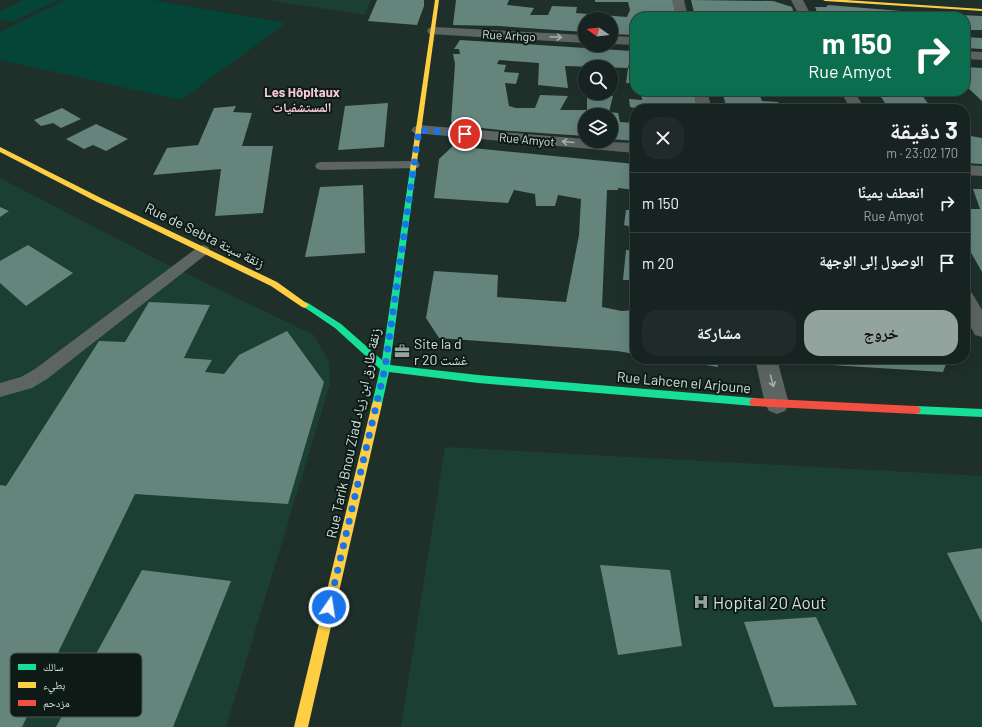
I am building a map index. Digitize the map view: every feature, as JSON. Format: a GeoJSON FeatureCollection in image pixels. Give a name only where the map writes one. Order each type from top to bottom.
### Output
{"type":"FeatureCollection","features":[{"type":"Feature","properties":{"kind":"street","name":"Rue Tarik Bnou Ziad زنقة طارق ابن زياد"},"geometry":{"type":"LineString","coordinates":[[301,727],[385,368],[437,0]]}},
{"type":"Feature","properties":{"kind":"street"},"geometry":{"type":"LineString","coordinates":[[678,0],[681,12]]}},
{"type":"Feature","properties":{"kind":"street"},"geometry":{"type":"LineString","coordinates":[[797,0],[803,12]]}},
{"type":"Feature","properties":{"kind":"street"},"geometry":{"type":"LineString","coordinates":[[824,0],[982,10]]}},
{"type":"Feature","properties":{"kind":"street","name":"Rue Arhgo"},"geometry":{"type":"LineString","coordinates":[[433,30],[578,39]]}},
{"type":"Feature","properties":{"kind":"street"},"geometry":{"type":"LineString","coordinates":[[618,41],[630,42]]}},
{"type":"Feature","properties":{"kind":"street"},"geometry":{"type":"LineString","coordinates":[[970,55],[982,56]]}},
{"type":"Feature","properties":{"kind":"street","name":"Rue Amyot"},"geometry":{"type":"LineString","coordinates":[[419,130],[630,148]]}},
{"type":"Feature","properties":{"kind":"street","name":"Rue de Sebta زنقة سبتة"},"geometry":{"type":"LineString","coordinates":[[0,149],[99,200],[274,284],[338,326],[385,368]]}},
{"type":"Feature","properties":{"kind":"street"},"geometry":{"type":"LineString","coordinates":[[970,170],[982,171]]}},
{"type":"Feature","properties":{"kind":"street"},"geometry":{"type":"LineString","coordinates":[[970,307],[982,329]]}},
{"type":"Feature","properties":{"kind":"street"},"geometry":{"type":"LineString","coordinates":[[767,364],[777,404]]}},
{"type":"Feature","properties":{"kind":"street","name":"Rue Lahcen el Arjoune"},"geometry":{"type":"LineString","coordinates":[[385,368],[478,379],[777,404],[982,413]]}},
{"type":"Feature","properties":{"kind":"lane"},"geometry":{"type":"LineString","coordinates":[[321,166],[414,165]]}},
{"type":"Feature","properties":{"kind":"lane"},"geometry":{"type":"LineString","coordinates":[[0,390],[26,384],[41,374],[203,250]]}},
{"type":"Feature","properties":{"kind":"shaded area"},"geometry":{"type":"Polygon","coordinates":[[[24,0],[58,0],[12,22],[0,20],[0,11],[24,0]]]}},
{"type":"Feature","properties":{"kind":"shaded area"},"geometry":{"type":"Polygon","coordinates":[[[65,0],[153,0],[286,23],[181,100],[0,60],[0,32],[65,0]]]}},
{"type":"Feature","properties":{"kind":"shaded area"},"geometry":{"type":"Polygon","coordinates":[[[268,0],[371,0],[365,15],[268,0]]]}},
{"type":"Feature","properties":{"kind":"shaded area"},"geometry":{"type":"Polygon","coordinates":[[[0,178],[160,261],[314,335],[329,362],[330,384],[226,727],[0,727],[0,178]]]}},
{"type":"Feature","properties":{"kind":"shaded area","name":"Hopital 20 Aout"},"geometry":{"type":"Polygon","coordinates":[[[445,447],[982,476],[982,727],[401,727],[445,447]]]}},
{"type":"Feature","properties":{"kind":"building"},"geometry":{"type":"Polygon","coordinates":[[[377,0],[424,0],[424,6],[417,25],[368,21],[377,0]]]}},
{"type":"Feature","properties":{"kind":"building"},"geometry":{"type":"Polygon","coordinates":[[[456,0],[509,0],[507,5],[534,8],[530,15],[548,15],[552,6],[577,7],[576,13],[578,13],[578,32],[499,26],[453,25],[456,0]]]}},
{"type":"Feature","properties":{"kind":"building"},"geometry":{"type":"Polygon","coordinates":[[[595,0],[673,0],[675,12],[630,12],[630,35],[618,34],[618,16],[627,17],[630,10],[628,2],[595,2],[595,0]]]}},
{"type":"Feature","properties":{"kind":"building"},"geometry":{"type":"Polygon","coordinates":[[[691,0],[773,1],[792,7],[794,12],[694,12],[691,0]]]}},
{"type":"Feature","properties":{"kind":"building"},"geometry":{"type":"Polygon","coordinates":[[[828,5],[914,12],[817,12],[815,7],[826,7],[828,5]]]}},
{"type":"Feature","properties":{"kind":"building"},"geometry":{"type":"Polygon","coordinates":[[[970,15],[982,16],[982,30],[970,30],[970,15]]]}},
{"type":"Feature","properties":{"kind":"building"},"geometry":{"type":"Polygon","coordinates":[[[970,37],[982,38],[982,49],[970,48],[970,37]]]}},
{"type":"Feature","properties":{"kind":"building"},"geometry":{"type":"Polygon","coordinates":[[[460,40],[578,48],[578,52],[630,51],[630,60],[628,68],[618,68],[618,60],[578,60],[578,66],[565,66],[568,88],[538,85],[539,63],[499,60],[497,64],[506,65],[504,72],[519,73],[516,84],[505,83],[509,106],[516,108],[535,108],[540,95],[568,96],[560,110],[578,110],[578,136],[462,126],[451,122],[455,64],[453,54],[460,54],[459,49],[454,49],[460,40]]]}},
{"type":"Feature","properties":{"kind":"building"},"geometry":{"type":"Polygon","coordinates":[[[970,67],[982,68],[982,101],[970,90],[970,67]]]}},
{"type":"Feature","properties":{"kind":"building"},"geometry":{"type":"Polygon","coordinates":[[[628,68],[630,68],[630,83],[626,83],[628,68]]]}},
{"type":"Feature","properties":{"kind":"building"},"geometry":{"type":"Polygon","coordinates":[[[642,96],[695,96],[696,104],[630,104],[630,107],[629,99],[642,100],[642,96]]]}},
{"type":"Feature","properties":{"kind":"building"},"geometry":{"type":"Polygon","coordinates":[[[723,96],[760,96],[762,101],[778,102],[779,104],[726,104],[723,96]]]}},
{"type":"Feature","properties":{"kind":"building"},"geometry":{"type":"Polygon","coordinates":[[[880,96],[923,96],[928,104],[886,104],[880,96]]]}},
{"type":"Feature","properties":{"kind":"building"},"geometry":{"type":"Polygon","coordinates":[[[587,100],[612,100],[610,108],[587,108],[587,100]]]}},
{"type":"Feature","properties":{"kind":"building"},"geometry":{"type":"Polygon","coordinates":[[[388,103],[384,147],[338,150],[345,106],[388,103]]]}},
{"type":"Feature","properties":{"kind":"building"},"geometry":{"type":"Polygon","coordinates":[[[236,106],[233,112],[252,113],[242,146],[273,146],[263,213],[215,216],[221,169],[153,175],[167,148],[198,145],[214,108],[236,106]]]}},
{"type":"Feature","properties":{"kind":"building"},"geometry":{"type":"Polygon","coordinates":[[[62,108],[81,119],[61,128],[53,123],[41,126],[34,120],[62,108]]]}},
{"type":"Feature","properties":{"kind":"building"},"geometry":{"type":"Polygon","coordinates":[[[618,113],[620,122],[630,123],[630,141],[618,140],[618,113]]]}},
{"type":"Feature","properties":{"kind":"building"},"geometry":{"type":"Polygon","coordinates":[[[96,124],[128,139],[106,151],[93,145],[84,149],[66,139],[96,124]]]}},
{"type":"Feature","properties":{"kind":"building"},"geometry":{"type":"Polygon","coordinates":[[[970,136],[982,138],[982,164],[970,163],[970,136]]]}},
{"type":"Feature","properties":{"kind":"building"},"geometry":{"type":"Polygon","coordinates":[[[453,146],[630,164],[630,189],[618,188],[618,190],[607,190],[602,307],[622,311],[630,310],[630,353],[439,338],[426,318],[434,271],[498,275],[497,297],[566,302],[579,235],[581,199],[558,195],[555,206],[536,206],[535,194],[514,190],[508,203],[434,198],[439,159],[453,146]]]}},
{"type":"Feature","properties":{"kind":"building"},"geometry":{"type":"Polygon","coordinates":[[[363,185],[365,253],[305,257],[320,187],[363,185]]]}},
{"type":"Feature","properties":{"kind":"building"},"geometry":{"type":"Polygon","coordinates":[[[973,189],[982,189],[982,272],[970,251],[970,209],[980,209],[973,189]]]}},
{"type":"Feature","properties":{"kind":"building"},"geometry":{"type":"Polygon","coordinates":[[[0,207],[9,211],[0,217],[0,207]]]}},
{"type":"Feature","properties":{"kind":"building"},"geometry":{"type":"Polygon","coordinates":[[[626,210],[630,210],[630,227],[624,225],[626,210]]]}},
{"type":"Feature","properties":{"kind":"building"},"geometry":{"type":"Polygon","coordinates":[[[28,245],[73,273],[26,306],[0,283],[0,261],[28,245]]]}},
{"type":"Feature","properties":{"kind":"building"},"geometry":{"type":"Polygon","coordinates":[[[626,250],[630,250],[630,280],[623,280],[626,250]]]}},
{"type":"Feature","properties":{"kind":"building"},"geometry":{"type":"Polygon","coordinates":[[[149,302],[210,305],[184,358],[212,360],[205,372],[224,374],[239,355],[287,331],[324,382],[288,504],[135,494],[58,653],[10,653],[10,717],[27,717],[22,727],[0,727],[0,485],[6,486],[99,341],[125,342],[149,302]]]}},
{"type":"Feature","properties":{"kind":"building"},"geometry":{"type":"Polygon","coordinates":[[[699,364],[718,364],[718,367],[699,364]]]}},
{"type":"Feature","properties":{"kind":"building"},"geometry":{"type":"Polygon","coordinates":[[[815,364],[946,364],[943,372],[815,364]]]}},
{"type":"Feature","properties":{"kind":"building"},"geometry":{"type":"Polygon","coordinates":[[[982,548],[982,623],[947,553],[982,548]]]}},
{"type":"Feature","properties":{"kind":"building"},"geometry":{"type":"Polygon","coordinates":[[[600,565],[670,570],[682,646],[618,655],[600,565]]]}},
{"type":"Feature","properties":{"kind":"building"},"geometry":{"type":"Polygon","coordinates":[[[142,570],[231,581],[173,727],[56,727],[61,717],[142,717],[142,653],[97,653],[142,570]]]}},
{"type":"Feature","properties":{"kind":"building"},"geometry":{"type":"Polygon","coordinates":[[[816,617],[857,705],[774,707],[744,622],[816,617]]]}},
{"type":"Feature","properties":{"kind":"traffic: fast"},"geometry":{"type":"LineString","coordinates":[[377,404],[385,368],[413,169]]}},
{"type":"Feature","properties":{"kind":"traffic: fast"},"geometry":{"type":"LineString","coordinates":[[305,305],[338,326],[385,368]]}},
{"type":"Feature","properties":{"kind":"traffic: fast"},"geometry":{"type":"LineString","coordinates":[[385,368],[478,379],[754,402]]}},
{"type":"Feature","properties":{"kind":"traffic: fast"},"geometry":{"type":"LineString","coordinates":[[916,410],[982,413]]}},
{"type":"Feature","properties":{"kind":"traffic: slow"},"geometry":{"type":"LineString","coordinates":[[413,169],[437,0]]}},
{"type":"Feature","properties":{"kind":"traffic: slow"},"geometry":{"type":"LineString","coordinates":[[825,0],[982,10]]}},
{"type":"Feature","properties":{"kind":"traffic: slow"},"geometry":{"type":"LineString","coordinates":[[0,149],[99,200],[274,284],[305,305]]}},
{"type":"Feature","properties":{"kind":"traffic: slow"},"geometry":{"type":"LineString","coordinates":[[301,727],[377,404]]}},
{"type":"Feature","properties":{"kind":"traffic: jam"},"geometry":{"type":"LineString","coordinates":[[754,402],[916,410]]}},
{"type":"Feature","properties":{"kind":"place","name":"Site la d r 20 غشت"},"geometry":{"type":"Point","coordinates":[402,351]}},
{"type":"Feature","properties":{"kind":"place","name":"Hopital 20 Aout"},"geometry":{"type":"Point","coordinates":[701,602]}},
{"type":"Feature","properties":{"kind":"district","name":"Les Hôpitaux المستشفيات"},"geometry":{"type":"Point","coordinates":[302,100]}},
{"type":"Feature","properties":{"kind":"route"},"geometry":{"type":"LineString","coordinates":[[329,607],[385,368],[419,130],[465,134]]}}]}
